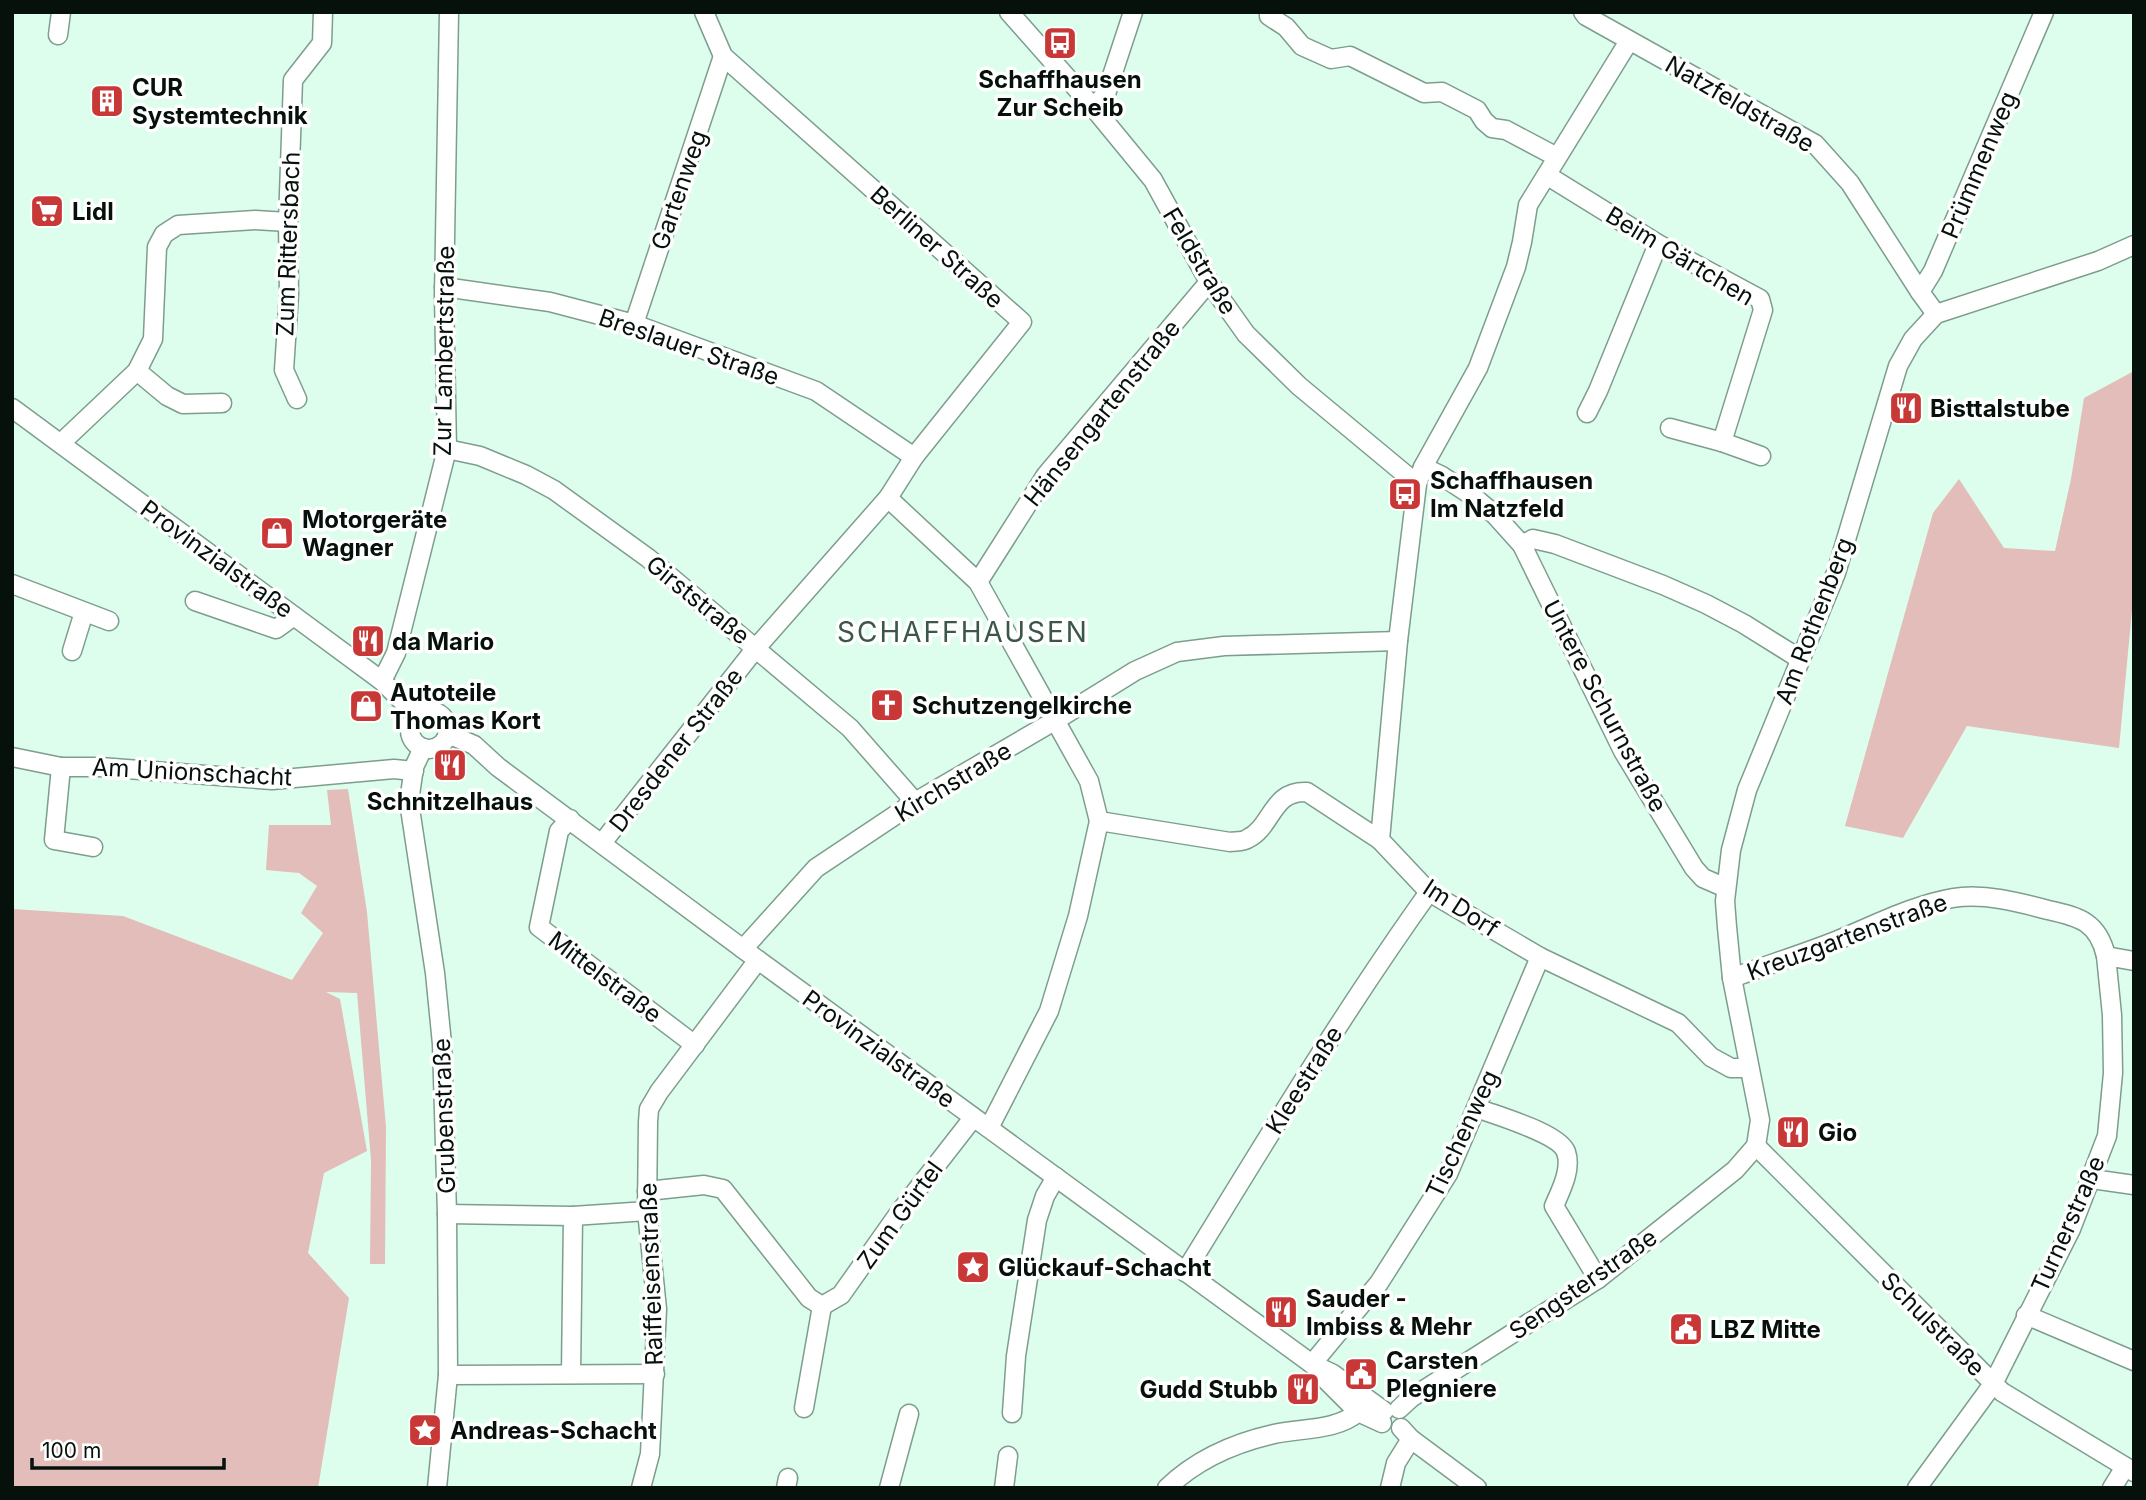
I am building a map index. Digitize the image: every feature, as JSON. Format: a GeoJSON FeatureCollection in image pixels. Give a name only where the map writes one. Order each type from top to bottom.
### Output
{"type":"FeatureCollection","features":[{"type":"Feature","properties":{"kind":"street"},"geometry":{"type":"LineString","coordinates":[[58,35],[61,12]]}},
{"type":"Feature","properties":{"kind":"street","name":"Zum Rittersbach"},"geometry":{"type":"LineString","coordinates":[[297,399],[284,370],[289,294],[288,222],[293,80],[322,43],[323,12]]}},
{"type":"Feature","properties":{"kind":"street","name":"Zur Lambertstraße"},"geometry":{"type":"LineString","coordinates":[[382,681],[396,653],[447,449],[444,287],[449,12]]}},
{"type":"Feature","properties":{"kind":"street","name":"Berliner Straße"},"geometry":{"type":"LineString","coordinates":[[704,12],[723,56],[1022,322],[914,457],[888,498]]}},
{"type":"Feature","properties":{"kind":"street","name":"Feldstraße"},"geometry":{"type":"LineString","coordinates":[[1009,12],[1153,180],[1209,282],[1246,334],[1299,386],[1474,498],[1496,516],[1522,545]]}},
{"type":"Feature","properties":{"kind":"street"},"geometry":{"type":"LineString","coordinates":[[1093,107],[1106,94],[1133,12]]}},
{"type":"Feature","properties":{"kind":"street"},"geometry":{"type":"LineString","coordinates":[[1269,12],[1269,16],[1286,27],[1302,46],[1331,59],[1350,56],[1424,93],[1442,92],[1477,110],[1492,128],[1506,130],[1557,158]]}},
{"type":"Feature","properties":{"kind":"street","name":"Natzfeldstraße"},"geometry":{"type":"LineString","coordinates":[[1583,12],[1629,41],[1815,144],[1850,183],[1920,292]]}},
{"type":"Feature","properties":{"kind":"street","name":"Prümmenweg"},"geometry":{"type":"LineString","coordinates":[[1920,292],[1933,271],[2044,12]]}},
{"type":"Feature","properties":{"kind":"street"},"geometry":{"type":"LineString","coordinates":[[1380,840],[1398,641],[1424,468],[1478,368],[1516,267],[1528,205],[1629,41]]}},
{"type":"Feature","properties":{"kind":"street","name":"Gartenweg"},"geometry":{"type":"LineString","coordinates":[[634,324],[723,56]]}},
{"type":"Feature","properties":{"kind":"street","name":"Beim Gärtchen"},"geometry":{"type":"LineString","coordinates":[[1548,176],[1658,244],[1760,299],[1763,310],[1722,442]]}},
{"type":"Feature","properties":{"kind":"street"},"geometry":{"type":"LineString","coordinates":[[61,443],[137,371],[153,339],[156,247],[164,234],[178,225],[255,220],[288,222]]}},
{"type":"Feature","properties":{"kind":"street"},"geometry":{"type":"LineString","coordinates":[[1587,413],[1658,244]]}},
{"type":"Feature","properties":{"kind":"street","name":"Am Rothenberg"},"geometry":{"type":"LineString","coordinates":[[1756,1146],[1760,1120],[1732,978],[1726,914],[1726,888],[1733,841],[1747,790],[1836,573],[1898,366],[1913,339],[1936,314],[2098,261],[2134,245]]}},
{"type":"Feature","properties":{"kind":"street","name":"Hänsengartenstraße"},"geometry":{"type":"LineString","coordinates":[[978,582],[1046,475],[1209,282]]}},
{"type":"Feature","properties":{"kind":"street","name":"Breslauer Straße"},"geometry":{"type":"LineString","coordinates":[[444,287],[550,302],[634,324],[816,391],[914,457]]}},
{"type":"Feature","properties":{"kind":"street"},"geometry":{"type":"LineString","coordinates":[[1920,292],[1936,314]]}},
{"type":"Feature","properties":{"kind":"street"},"geometry":{"type":"LineString","coordinates":[[137,371],[167,396],[183,404],[222,403]]}},
{"type":"Feature","properties":{"kind":"street","name":"Provinzialstraße"},"geometry":{"type":"LineString","coordinates":[[12,408],[382,681],[416,716]]}},
{"type":"Feature","properties":{"kind":"street"},"geometry":{"type":"LineString","coordinates":[[1670,428],[1761,456]]}},
{"type":"Feature","properties":{"kind":"street","name":"Girststraße"},"geometry":{"type":"LineString","coordinates":[[447,449],[480,456],[554,490],[648,558],[850,728],[915,802]]}},
{"type":"Feature","properties":{"kind":"street"},"geometry":{"type":"LineString","coordinates":[[888,498],[978,582],[1089,781],[1099,821],[1077,916],[1049,1011],[989,1128]]}},
{"type":"Feature","properties":{"kind":"street","name":"Dresdener Straße"},"geometry":{"type":"LineString","coordinates":[[602,844],[756,648],[888,498]]}},
{"type":"Feature","properties":{"kind":"street"},"geometry":{"type":"LineString","coordinates":[[1522,545],[1533,539],[1555,544],[1663,585],[1744,624],[1800,659]]}},
{"type":"Feature","properties":{"kind":"street","name":"Untere Schurnstraße"},"geometry":{"type":"LineString","coordinates":[[1522,545],[1623,751],[1694,868],[1703,878],[1726,888]]}},
{"type":"Feature","properties":{"kind":"street"},"geometry":{"type":"LineString","coordinates":[[12,584],[109,621]]}},
{"type":"Feature","properties":{"kind":"street"},"geometry":{"type":"LineString","coordinates":[[195,601],[275,629],[295,616]]}},
{"type":"Feature","properties":{"kind":"street"},"geometry":{"type":"LineString","coordinates":[[72,651],[84,612]]}},
{"type":"Feature","properties":{"kind":"street","name":"Kirchstraße"},"geometry":{"type":"LineString","coordinates":[[743,949],[816,867],[915,802],[1135,671],[1177,652],[1224,646],[1398,641]]}},
{"type":"Feature","properties":{"kind":"street"},"geometry":{"type":"LineString","coordinates":[[428,711],[440,714],[447,723],[448,734],[441,746],[423,748],[417,745],[410,727],[416,716],[428,711]]}},
{"type":"Feature","properties":{"kind":"street","name":"Provinzialstraße"},"geometry":{"type":"LineString","coordinates":[[448,734],[474,745],[498,767],[973,1118],[1311,1364],[1333,1374],[1388,1415],[1390,1430],[1406,1433],[1477,1488]]}},
{"type":"Feature","properties":{"kind":"street","name":"Grubenstraße"},"geometry":{"type":"LineString","coordinates":[[423,748],[414,771],[409,802],[435,973],[442,1044],[448,1375],[438,1488]]}},
{"type":"Feature","properties":{"kind":"street","name":"Am Unionschacht"},"geometry":{"type":"LineString","coordinates":[[12,757],[61,767],[100,767],[272,780],[394,769],[414,771]]}},
{"type":"Feature","properties":{"kind":"street"},"geometry":{"type":"LineString","coordinates":[[61,767],[54,840],[93,847]]}},
{"type":"Feature","properties":{"kind":"street","name":"Im Dorf"},"geometry":{"type":"LineString","coordinates":[[1099,821],[1230,842],[1246,840],[1258,831],[1282,800],[1295,792],[1307,792],[1380,840],[1429,892],[1540,957],[1678,1023],[1710,1056],[1731,1068],[1748,1068]]}},
{"type":"Feature","properties":{"kind":"street","name":"Mittelstraße"},"geometry":{"type":"LineString","coordinates":[[570,819],[559,831],[539,927],[695,1045]]}},
{"type":"Feature","properties":{"kind":"street","name":"Kleestraße"},"geometry":{"type":"LineString","coordinates":[[1185,1272],[1320,1052],[1429,892]]}},
{"type":"Feature","properties":{"kind":"street","name":"Kreuzgartenstraße"},"geometry":{"type":"LineString","coordinates":[[1732,978],[1834,942],[1911,910],[1955,898],[1998,899],[2036,906],[2076,918],[2096,931],[2102,940],[2106,956]]}},
{"type":"Feature","properties":{"kind":"street"},"geometry":{"type":"LineString","coordinates":[[2106,956],[2134,961]]}},
{"type":"Feature","properties":{"kind":"street","name":"Turnerstraße"},"geometry":{"type":"LineString","coordinates":[[1917,1488],[1993,1384],[2071,1229],[2107,1136],[2113,1073],[2112,1015],[2106,956]]}},
{"type":"Feature","properties":{"kind":"street","name":"Tischenweg"},"geometry":{"type":"LineString","coordinates":[[1311,1364],[1379,1283],[1448,1174],[1540,957]]}},
{"type":"Feature","properties":{"kind":"street"},"geometry":{"type":"LineString","coordinates":[[695,1045],[758,960]]}},
{"type":"Feature","properties":{"kind":"street","name":"Raiffeisenstraße"},"geometry":{"type":"LineString","coordinates":[[641,1488],[650,1454],[657,1309],[647,1211],[649,1109],[695,1045]]}},
{"type":"Feature","properties":{"kind":"street"},"geometry":{"type":"LineString","coordinates":[[1477,1108],[1552,1137],[1566,1150],[1568,1164],[1564,1183],[1554,1206],[1598,1279]]}},
{"type":"Feature","properties":{"kind":"street","name":"Zum Gürtel"},"geometry":{"type":"LineString","coordinates":[[822,1306],[841,1295],[899,1213],[973,1118]]}},
{"type":"Feature","properties":{"kind":"street","name":"Sengsterstraße"},"geometry":{"type":"LineString","coordinates":[[1388,1415],[1598,1279],[1735,1170],[1756,1146]]}},
{"type":"Feature","properties":{"kind":"street","name":"Schulstraße"},"geometry":{"type":"LineString","coordinates":[[1756,1146],[1993,1384],[2014,1400],[2129,1470]]}},
{"type":"Feature","properties":{"kind":"street"},"geometry":{"type":"LineString","coordinates":[[1012,1413],[1016,1356],[1037,1220],[1045,1196],[1056,1177]]}},
{"type":"Feature","properties":{"kind":"street"},"geometry":{"type":"LineString","coordinates":[[2091,1179],[2134,1185]]}},
{"type":"Feature","properties":{"kind":"street"},"geometry":{"type":"LineString","coordinates":[[647,1191],[704,1185],[723,1189],[809,1298],[822,1306],[804,1408]]}},
{"type":"Feature","properties":{"kind":"street"},"geometry":{"type":"LineString","coordinates":[[447,1214],[573,1216],[647,1211]]}},
{"type":"Feature","properties":{"kind":"street"},"geometry":{"type":"LineString","coordinates":[[571,1374],[573,1216]]}},
{"type":"Feature","properties":{"kind":"street"},"geometry":{"type":"LineString","coordinates":[[2026,1315],[2134,1361]]}},
{"type":"Feature","properties":{"kind":"street","name":"Provinzialstraße"},"geometry":{"type":"LineString","coordinates":[[1311,1364],[1358,1412],[1388,1415]]}},
{"type":"Feature","properties":{"kind":"street"},"geometry":{"type":"LineString","coordinates":[[448,1375],[655,1374]]}},
{"type":"Feature","properties":{"kind":"street"},"geometry":{"type":"LineString","coordinates":[[1167,1488],[1194,1465],[1226,1449],[1273,1434],[1345,1422],[1358,1412]]}},
{"type":"Feature","properties":{"kind":"street"},"geometry":{"type":"LineString","coordinates":[[889,1488],[909,1414]]}},
{"type":"Feature","properties":{"kind":"street"},"geometry":{"type":"LineString","coordinates":[[1390,1488],[1406,1433]]}},
{"type":"Feature","properties":{"kind":"street"},"geometry":{"type":"LineString","coordinates":[[1004,1488],[1008,1456]]}},
{"type":"Feature","properties":{"kind":"street"},"geometry":{"type":"LineString","coordinates":[[2112,1488],[2129,1470]]}},
{"type":"Feature","properties":{"kind":"shaded area"},"geometry":{"type":"Polygon","coordinates":[[[2134,371],[2134,589],[2119,748],[1967,726],[1903,838],[1845,826],[1933,513],[1959,479],[2004,548],[2055,551],[2071,479],[2084,398],[2134,371]]]}},
{"type":"Feature","properties":{"kind":"shaded area"},"geometry":{"type":"Polygon","coordinates":[[[348,789],[367,912],[386,1127],[385,1264],[370,1264],[371,1160],[357,993],[326,992],[340,999],[367,1151],[324,1173],[308,1253],[349,1298],[318,1488],[12,1488],[12,909],[123,916],[292,980],[323,933],[301,913],[317,886],[299,873],[266,870],[269,825],[331,825],[327,790],[348,789]]]}},
{"type":"Feature","properties":{"kind":"place","name":"Schaffhausen Zur Scheib"},"geometry":{"type":"Point","coordinates":[1060,43]}},
{"type":"Feature","properties":{"kind":"place","name":"CUR Systemtechnik"},"geometry":{"type":"Point","coordinates":[107,101]}},
{"type":"Feature","properties":{"kind":"place","name":"Lidl"},"geometry":{"type":"Point","coordinates":[47,211]}},
{"type":"Feature","properties":{"kind":"place","name":"Bisttalstube"},"geometry":{"type":"Point","coordinates":[1906,408]}},
{"type":"Feature","properties":{"kind":"place","name":"Schaffhausen Im Natzfeld"},"geometry":{"type":"Point","coordinates":[1405,494]}},
{"type":"Feature","properties":{"kind":"place","name":"Motorgeräte Wagner"},"geometry":{"type":"Point","coordinates":[277,533]}},
{"type":"Feature","properties":{"kind":"place","name":"da Mario"},"geometry":{"type":"Point","coordinates":[368,641]}},
{"type":"Feature","properties":{"kind":"place","name":"Schutzengelkirche"},"geometry":{"type":"Point","coordinates":[887,705]}},
{"type":"Feature","properties":{"kind":"place","name":"Autoteile Thomas Kort"},"geometry":{"type":"Point","coordinates":[366,706]}},
{"type":"Feature","properties":{"kind":"place","name":"Schnitzelhaus"},"geometry":{"type":"Point","coordinates":[450,765]}},
{"type":"Feature","properties":{"kind":"place","name":"Gio"},"geometry":{"type":"Point","coordinates":[1793,1132]}},
{"type":"Feature","properties":{"kind":"place","name":"Glückauf-Schacht"},"geometry":{"type":"Point","coordinates":[973,1267]}},
{"type":"Feature","properties":{"kind":"place","name":"Sauder - Imbiss & Mehr"},"geometry":{"type":"Point","coordinates":[1281,1312]}},
{"type":"Feature","properties":{"kind":"place","name":"LBZ Mitte"},"geometry":{"type":"Point","coordinates":[1686,1329]}},
{"type":"Feature","properties":{"kind":"place","name":"Carsten Plegniere"},"geometry":{"type":"Point","coordinates":[1361,1374]}},
{"type":"Feature","properties":{"kind":"place","name":"Gudd Stubb"},"geometry":{"type":"Point","coordinates":[1303,1389]}},
{"type":"Feature","properties":{"kind":"place","name":"Andreas-Schacht"},"geometry":{"type":"Point","coordinates":[425,1430]}},
{"type":"Feature","properties":{"kind":"district","name":"SCHAFFHAUSEN"},"geometry":{"type":"Point","coordinates":[963,632]}}]}
